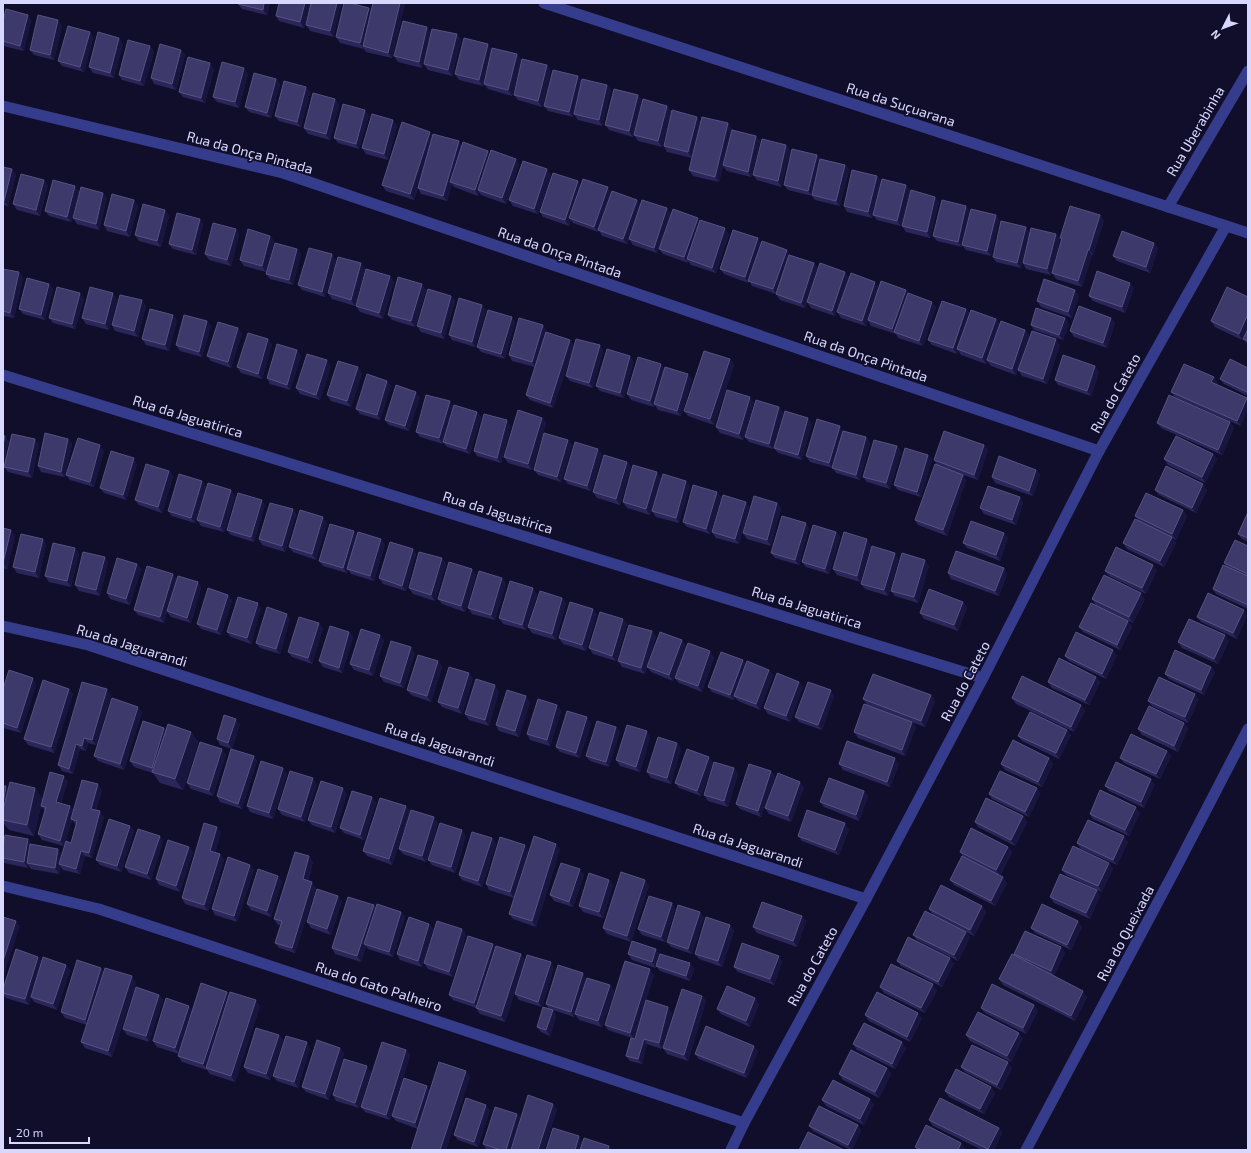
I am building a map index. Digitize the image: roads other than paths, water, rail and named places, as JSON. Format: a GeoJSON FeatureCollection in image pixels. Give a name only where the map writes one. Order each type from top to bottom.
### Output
{"type":"FeatureCollection","features":[{"type":"Feature","properties":{"kind":"street","name":"Rua da Suçuarana"},"geometry":{"type":"LineString","coordinates":[[544,3],[1248,233]]}},
{"type":"Feature","properties":{"kind":"street","name":"Rua Uberabinha"},"geometry":{"type":"LineString","coordinates":[[1168,207],[1248,71]]}},
{"type":"Feature","properties":{"kind":"street","name":"Rua da Onça Pintada"},"geometry":{"type":"LineString","coordinates":[[3,106],[283,173],[1099,451]]}},
{"type":"Feature","properties":{"kind":"street","name":"Rua do Cateto"},"geometry":{"type":"LineString","coordinates":[[731,1150],[744,1123],[866,899],[983,678],[1099,451],[1226,226]]}},
{"type":"Feature","properties":{"kind":"street","name":"Rua da Jaguatirica"},"geometry":{"type":"LineString","coordinates":[[3,375],[983,678]]}},
{"type":"Feature","properties":{"kind":"street","name":"Rua da Jaguarandi"},"geometry":{"type":"LineString","coordinates":[[3,626],[88,645],[866,899]]}},
{"type":"Feature","properties":{"kind":"street","name":"Rua do Queixada"},"geometry":{"type":"LineString","coordinates":[[1026,1150],[1248,729]]}},
{"type":"Feature","properties":{"kind":"street","name":"Rua do Gato Palheiro"},"geometry":{"type":"LineString","coordinates":[[3,886],[99,909],[744,1123]]}}]}
